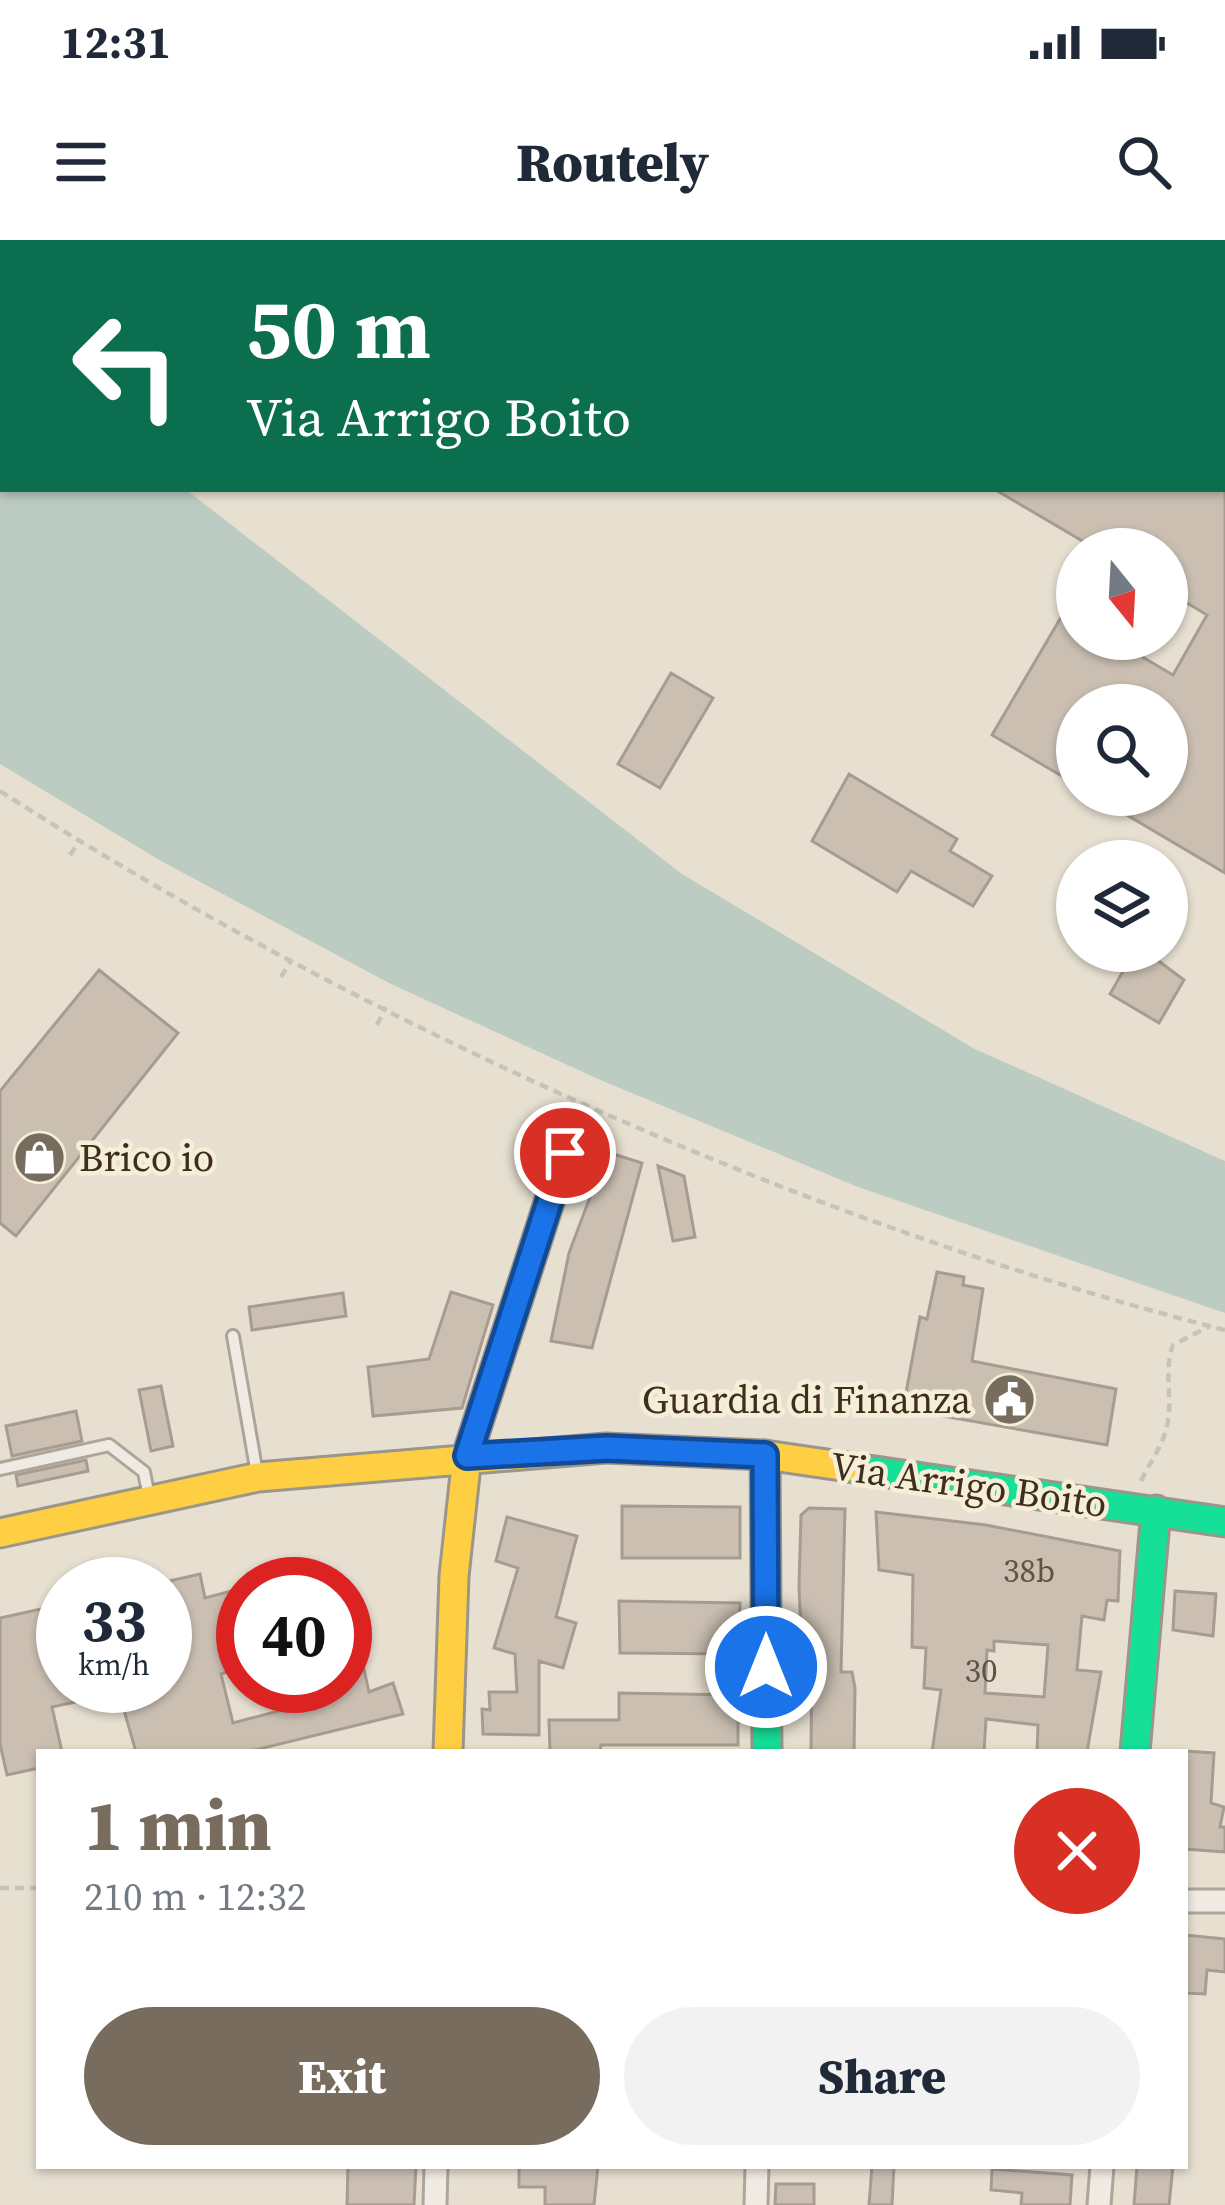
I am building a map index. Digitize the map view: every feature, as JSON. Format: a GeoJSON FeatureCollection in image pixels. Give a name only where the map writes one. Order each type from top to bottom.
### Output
{"type":"FeatureCollection","features":[{"type":"Feature","properties":{"kind":"main road"},"geometry":{"type":"LineString","coordinates":[[448,1749],[454,1576],[467,1456],[565,1153]]}},
{"type":"Feature","properties":{"kind":"main road","name":"Via Arrigo Boito"},"geometry":{"type":"LineString","coordinates":[[0,1533],[257,1478],[467,1456],[607,1448],[765,1455],[1225,1522]]}},
{"type":"Feature","properties":{"kind":"main road"},"geometry":{"type":"LineString","coordinates":[[765,1455],[766,1749]]}},
{"type":"Feature","properties":{"kind":"main road"},"geometry":{"type":"LineString","coordinates":[[1136,1749],[1147,1509]]}},
{"type":"Feature","properties":{"kind":"street"},"geometry":{"type":"LineString","coordinates":[[1188,1901],[1225,1901]]}},
{"type":"Feature","properties":{"kind":"street"},"geometry":{"type":"LineString","coordinates":[[435,2205],[436,2169]]}},
{"type":"Feature","properties":{"kind":"street"},"geometry":{"type":"LineString","coordinates":[[755,2205],[757,2169]]}},
{"type":"Feature","properties":{"kind":"street"},"geometry":{"type":"LineString","coordinates":[[1099,2205],[1102,2169]]}},
{"type":"Feature","properties":{"kind":"lane"},"geometry":{"type":"LineString","coordinates":[[232,1336],[257,1478]]}},
{"type":"Feature","properties":{"kind":"lane"},"geometry":{"type":"LineString","coordinates":[[0,1469],[109,1445],[144,1472],[151,1501]]}},
{"type":"Feature","properties":{"kind":"path"},"geometry":{"type":"LineString","coordinates":[[0,791],[79,842],[292,959],[544,1084],[902,1231],[1225,1330]]}},
{"type":"Feature","properties":{"kind":"path"},"geometry":{"type":"LineString","coordinates":[[70,854],[79,842]]}},
{"type":"Feature","properties":{"kind":"path"},"geometry":{"type":"LineString","coordinates":[[281,977],[292,959]]}},
{"type":"Feature","properties":{"kind":"path"},"geometry":{"type":"LineString","coordinates":[[376,1024],[386,1007]]}},
{"type":"Feature","properties":{"kind":"path"},"geometry":{"type":"LineString","coordinates":[[1147,1509],[1141,1477],[1159,1455],[1168,1420],[1167,1360],[1173,1345],[1210,1326]]}},
{"type":"Feature","properties":{"kind":"path"},"geometry":{"type":"LineString","coordinates":[[0,1888],[36,1888]]}},
{"type":"Feature","properties":{"kind":"shaded area"},"geometry":{"type":"Polygon","coordinates":[[[0,492],[189,492],[682,874],[973,1048],[1225,1161],[1225,1313],[858,1187],[598,1079],[389,983],[161,861],[0,764],[0,492]]]}},
{"type":"Feature","properties":{"kind":"building"},"geometry":{"type":"Polygon","coordinates":[[[999,492],[1225,492],[1225,873],[1188,851],[1188,840],[1169,840],[1129,816],[1188,816],[1188,684],[1056,684],[1056,773],[992,735],[1056,626],[1056,660],[1148,660],[1173,675],[1182,660],[1188,660],[1188,649],[1207,615],[1188,604],[1188,528],[1060,528],[999,492]]]}},
{"type":"Feature","properties":{"kind":"building"},"geometry":{"type":"Polygon","coordinates":[[[671,673],[713,698],[660,788],[618,764],[671,673]]]}},
{"type":"Feature","properties":{"kind":"building"},"geometry":{"type":"Polygon","coordinates":[[[849,774],[957,839],[950,851],[992,876],[973,906],[911,871],[897,892],[812,841],[849,774]]]}},
{"type":"Feature","properties":{"kind":"building","name":"Brico io"},"geometry":{"type":"Polygon","coordinates":[[[99,970],[178,1033],[16,1236],[0,1223],[0,1091],[99,970]]]}},
{"type":"Feature","properties":{"kind":"building"},"geometry":{"type":"Polygon","coordinates":[[[1123,972],[1173,972],[1184,980],[1159,1023],[1110,994],[1123,972]]]}},
{"type":"Feature","properties":{"kind":"building"},"geometry":{"type":"Polygon","coordinates":[[[607,1152],[642,1163],[592,1348],[551,1341],[569,1253],[607,1152]]]}},
{"type":"Feature","properties":{"kind":"building"},"geometry":{"type":"Polygon","coordinates":[[[658,1166],[684,1176],[695,1237],[673,1241],[658,1166]]]}},
{"type":"Feature","properties":{"kind":"building","name":"Guardia di Finanza"},"geometry":{"type":"Polygon","coordinates":[[[937,1272],[964,1277],[963,1285],[983,1289],[972,1361],[1116,1389],[1107,1445],[903,1409],[920,1317],[927,1319],[937,1272]]]}},
{"type":"Feature","properties":{"kind":"building"},"geometry":{"type":"Polygon","coordinates":[[[451,1292],[493,1305],[462,1408],[373,1416],[368,1367],[429,1359],[451,1292]]]}},
{"type":"Feature","properties":{"kind":"building"},"geometry":{"type":"Polygon","coordinates":[[[343,1293],[346,1316],[252,1330],[249,1307],[343,1293]]]}},
{"type":"Feature","properties":{"kind":"building"},"geometry":{"type":"Polygon","coordinates":[[[161,1386],[173,1446],[151,1451],[139,1390],[161,1386]]]}},
{"type":"Feature","properties":{"kind":"building"},"geometry":{"type":"Polygon","coordinates":[[[76,1411],[82,1441],[12,1456],[6,1426],[76,1411]]]}},
{"type":"Feature","properties":{"kind":"building"},"geometry":{"type":"Polygon","coordinates":[[[86,1460],[88,1471],[18,1486],[16,1475],[86,1460]]]}},
{"type":"Feature","properties":{"kind":"building"},"geometry":{"type":"Polygon","coordinates":[[[622,1506],[740,1507],[740,1558],[622,1558],[622,1506]]]}},
{"type":"Feature","properties":{"kind":"building"},"geometry":{"type":"Polygon","coordinates":[[[809,1508],[845,1509],[841,1672],[852,1672],[855,1688],[854,1749],[811,1749],[812,1635],[801,1634],[801,1515],[809,1508]]]}},
{"type":"Feature","properties":{"kind":"building"},"geometry":{"type":"Polygon","coordinates":[[[876,1512],[986,1525],[1120,1551],[1118,1601],[1107,1600],[1104,1620],[1082,1616],[1077,1670],[1101,1672],[1088,1749],[1037,1749],[1038,1725],[986,1719],[984,1749],[932,1749],[941,1690],[924,1688],[926,1648],[912,1647],[913,1575],[879,1570],[876,1512]],[[994,1641],[994,1651],[987,1650],[985,1693],[1044,1697],[1048,1645],[994,1641]]]}},
{"type":"Feature","properties":{"kind":"building"},"geometry":{"type":"Polygon","coordinates":[[[507,1517],[577,1536],[556,1617],[576,1623],[563,1668],[539,1661],[539,1735],[483,1734],[482,1709],[490,1710],[489,1692],[517,1692],[515,1654],[494,1648],[518,1568],[496,1561],[507,1517]]]}},
{"type":"Feature","properties":{"kind":"building"},"geometry":{"type":"Polygon","coordinates":[[[200,1574],[205,1598],[216,1595],[216,1713],[231,1713],[233,1723],[271,1713],[372,1713],[372,1691],[393,1683],[403,1714],[259,1749],[135,1749],[125,1713],[192,1713],[192,1576],[200,1574]]]}},
{"type":"Feature","properties":{"kind":"building"},"geometry":{"type":"Polygon","coordinates":[[[1175,1591],[1216,1594],[1213,1636],[1173,1630],[1175,1591]]]}},
{"type":"Feature","properties":{"kind":"building"},"geometry":{"type":"Polygon","coordinates":[[[619,1601],[740,1603],[739,1654],[620,1653],[619,1601]]]}},
{"type":"Feature","properties":{"kind":"building"},"geometry":{"type":"Polygon","coordinates":[[[36,1610],[36,1713],[53,1713],[61,1749],[36,1749],[36,1769],[7,1775],[0,1744],[0,1618],[36,1610]]]}},
{"type":"Feature","properties":{"kind":"building"},"geometry":{"type":"Polygon","coordinates":[[[619,1693],[738,1695],[738,1745],[550,1749],[549,1720],[619,1720],[619,1693]]]}},
{"type":"Feature","properties":{"kind":"building"},"geometry":{"type":"Polygon","coordinates":[[[1188,1751],[1214,1753],[1211,1803],[1224,1807],[1220,1827],[1225,1827],[1225,1852],[1188,1849],[1188,1751]]]}},
{"type":"Feature","properties":{"kind":"building"},"geometry":{"type":"Polygon","coordinates":[[[1188,1935],[1225,1939],[1225,1972],[1207,1970],[1205,1994],[1188,1993],[1188,1935]]]}},
{"type":"Feature","properties":{"kind":"building"},"geometry":{"type":"Polygon","coordinates":[[[348,2169],[416,2169],[414,2205],[347,2205],[348,2169]]]}},
{"type":"Feature","properties":{"kind":"building"},"geometry":{"type":"Polygon","coordinates":[[[519,2169],[598,2169],[594,2205],[545,2205],[545,2187],[519,2187],[519,2169]]]}},
{"type":"Feature","properties":{"kind":"building"},"geometry":{"type":"Polygon","coordinates":[[[872,2169],[894,2169],[892,2205],[869,2205],[872,2169]]]}},
{"type":"Feature","properties":{"kind":"building"},"geometry":{"type":"Polygon","coordinates":[[[992,2169],[1072,2175],[1070,2205],[1021,2205],[1022,2193],[991,2190],[992,2169]]]}},
{"type":"Feature","properties":{"kind":"building"},"geometry":{"type":"Polygon","coordinates":[[[1137,2169],[1173,2169],[1169,2205],[1134,2205],[1137,2169]]]}},
{"type":"Feature","properties":{"kind":"building"},"geometry":{"type":"Polygon","coordinates":[[[776,2184],[814,2184],[814,2205],[775,2205],[776,2184]]]}},
{"type":"Feature","properties":{"kind":"traffic: fast"},"geometry":{"type":"LineString","coordinates":[[765,1455],[767,1749]]}},
{"type":"Feature","properties":{"kind":"traffic: fast"},"geometry":{"type":"LineString","coordinates":[[848,1467],[1225,1522]]}},
{"type":"Feature","properties":{"kind":"traffic: fast"},"geometry":{"type":"LineString","coordinates":[[1135,1749],[1156,1510]]}},
{"type":"Feature","properties":{"kind":"traffic: slow"},"geometry":{"type":"LineString","coordinates":[[448,1749],[454,1576],[467,1456],[565,1153]]}},
{"type":"Feature","properties":{"kind":"traffic: slow"},"geometry":{"type":"LineString","coordinates":[[0,1533],[258,1477],[606,1448],[765,1455],[848,1467]]}},
{"type":"Feature","properties":{"kind":"place","name":"Brico io"},"geometry":{"type":"Point","coordinates":[40,1157]}},
{"type":"Feature","properties":{"kind":"place","name":"Guardia di Finanza"},"geometry":{"type":"Point","coordinates":[1010,1399]}},
{"type":"Feature","properties":{"kind":"route"},"geometry":{"type":"LineString","coordinates":[[565,1153],[467,1456],[607,1448],[765,1455],[766,1667]]}}]}
